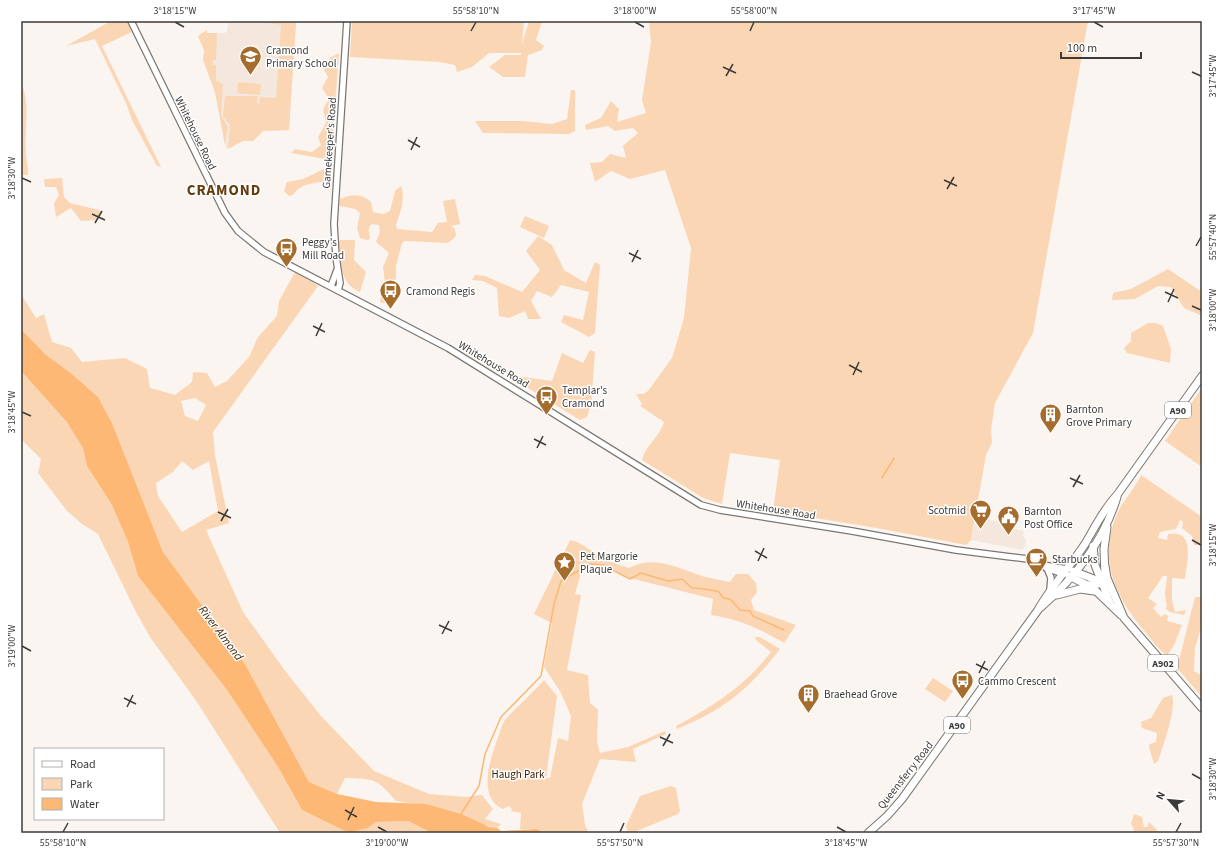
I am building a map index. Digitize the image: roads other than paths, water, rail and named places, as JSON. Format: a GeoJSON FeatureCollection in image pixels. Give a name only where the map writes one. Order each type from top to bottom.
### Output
{"type":"FeatureCollection","features":[{"type":"Feature","properties":{"kind":"main road","name":"Queensferry Road"},"geometry":{"type":"LineString","coordinates":[[868,833],[887,816],[902,799],[1038,610],[1052,593],[1105,508],[1117,495],[1201,378]]}},
{"type":"Feature","properties":{"kind":"main road","name":"Queensferry Road"},"geometry":{"type":"LineString","coordinates":[[1052,593],[1074,575],[1093,547],[1108,521],[1117,495]]}},
{"type":"Feature","properties":{"kind":"main road","name":"A902"},"geometry":{"type":"LineString","coordinates":[[1102,582],[1105,577],[1105,538],[1108,521]]}},
{"type":"Feature","properties":{"kind":"main road","name":"A902"},"geometry":{"type":"LineString","coordinates":[[1095,526],[1093,547],[1095,565],[1110,603]]}},
{"type":"Feature","properties":{"kind":"main road","name":"A902"},"geometry":{"type":"LineString","coordinates":[[1105,566],[1112,589],[1124,618]]}},
{"type":"Feature","properties":{"kind":"main road","name":"A902"},"geometry":{"type":"LineString","coordinates":[[1065,571],[1074,575],[1102,582],[1112,589]]}},
{"type":"Feature","properties":{"kind":"main road","name":"A902"},"geometry":{"type":"LineString","coordinates":[[1074,575],[1110,603],[1202,708]]}},
{"type":"Feature","properties":{"kind":"main road"},"geometry":{"type":"LineString","coordinates":[[1088,585],[1102,582]]}},
{"type":"Feature","properties":{"kind":"main road"},"geometry":{"type":"LineString","coordinates":[[1052,593],[1085,588],[1099,593]]}},
{"type":"Feature","properties":{"kind":"street","name":"Whitehouse Road"},"geometry":{"type":"LineString","coordinates":[[131,21],[196,155],[231,222],[246,239],[259,249],[448,348],[701,504],[720,510],[852,531],[956,550],[1028,559],[1045,567],[1065,571]]}},
{"type":"Feature","properties":{"kind":"street","name":"Gamekeeper's Road"},"geometry":{"type":"LineString","coordinates":[[338,290],[340,283],[337,266],[334,224],[347,21]]}},
{"type":"Feature","properties":{"kind":"street","name":"Gamekeeper's Road"},"geometry":{"type":"LineString","coordinates":[[331,286],[336,275],[337,266]]}},
{"type":"Feature","properties":{"kind":"street"},"geometry":{"type":"LineString","coordinates":[[1045,567],[1051,578],[1052,593]]}},
{"type":"Feature","properties":{"kind":"water","name":"River Almond"},"geometry":{"type":"Polygon","coordinates":[[[21,329],[45,354],[72,374],[98,397],[112,423],[163,552],[245,664],[309,782],[337,794],[376,802],[426,804],[462,814],[501,831],[536,829],[545,833],[432,833],[408,821],[376,822],[368,828],[349,833],[302,810],[278,767],[227,690],[138,576],[128,542],[112,505],[87,466],[83,448],[66,421],[21,371],[21,329]]]}},
{"type":"Feature","properties":{"kind":"waterway"},"geometry":{"type":"LineString","coordinates":[[882,478],[894,458]]}},
{"type":"Feature","properties":{"kind":"waterway"},"geometry":{"type":"LineString","coordinates":[[461,814],[479,786],[485,754],[501,717],[541,676],[554,604],[561,581],[590,564],[603,565],[630,579],[641,573],[668,581],[682,579],[692,588],[719,592],[723,598],[730,599],[740,610],[750,611],[753,616],[784,630]]}},
{"type":"Feature","properties":{"kind":"place","name":"Cramond Primary School"},"geometry":{"type":"Point","coordinates":[251,76]}},
{"type":"Feature","properties":{"kind":"place","name":"Peggy's Mill Road"},"geometry":{"type":"Point","coordinates":[287,268]}},
{"type":"Feature","properties":{"kind":"place","name":"Cramond Regis"},"geometry":{"type":"Point","coordinates":[390,310]}},
{"type":"Feature","properties":{"kind":"place","name":"Templar's Cramond"},"geometry":{"type":"Point","coordinates":[547,416]}},
{"type":"Feature","properties":{"kind":"place","name":"Barnton Grove Primary"},"geometry":{"type":"Point","coordinates":[1051,434]}},
{"type":"Feature","properties":{"kind":"place","name":"Scotmid"},"geometry":{"type":"Point","coordinates":[981,530]}},
{"type":"Feature","properties":{"kind":"place","name":"Barnton Post Office"},"geometry":{"type":"Point","coordinates":[1008,536]}},
{"type":"Feature","properties":{"kind":"place","name":"Starbucks"},"geometry":{"type":"Point","coordinates":[1036,578]}},
{"type":"Feature","properties":{"kind":"place","name":"Pet Margorie Plaque"},"geometry":{"type":"Point","coordinates":[564,582]}},
{"type":"Feature","properties":{"kind":"place","name":"Cammo Crescent"},"geometry":{"type":"Point","coordinates":[963,700]}},
{"type":"Feature","properties":{"kind":"place","name":"Braehead Grove"},"geometry":{"type":"Point","coordinates":[808,714]}},
{"type":"Feature","properties":{"kind":"district","name":"CRAMOND"},"geometry":{"type":"Point","coordinates":[224,190]}},
{"type":"Feature","properties":{"kind":"park label","name":"Haugh Park"},"geometry":{"type":"Point","coordinates":[518,774]}}]}
